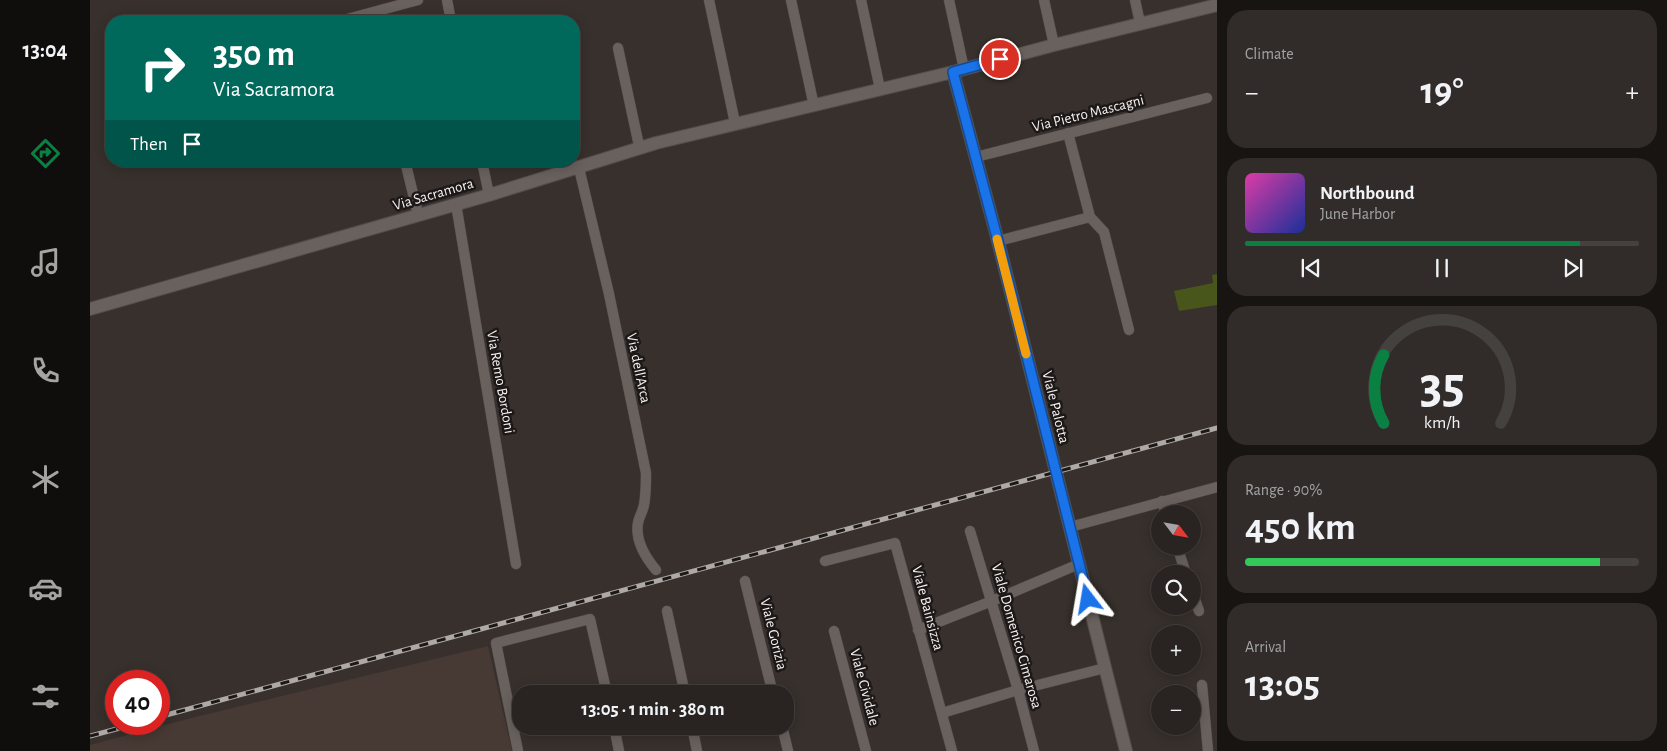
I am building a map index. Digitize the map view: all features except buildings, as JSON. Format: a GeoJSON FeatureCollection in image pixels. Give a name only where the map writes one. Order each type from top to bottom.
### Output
{"type":"FeatureCollection","features":[{"type":"Feature","properties":{"kind":"street"},"geometry":{"type":"LineString","coordinates":[[360,15],[418,0]]}},
{"type":"Feature","properties":{"kind":"street"},"geometry":{"type":"LineString","coordinates":[[447,0],[451,15]]}},
{"type":"Feature","properties":{"kind":"street"},"geometry":{"type":"LineString","coordinates":[[709,0],[735,123]]}},
{"type":"Feature","properties":{"kind":"street"},"geometry":{"type":"LineString","coordinates":[[791,0],[814,106]]}},
{"type":"Feature","properties":{"kind":"street"},"geometry":{"type":"LineString","coordinates":[[861,0],[882,88]]}},
{"type":"Feature","properties":{"kind":"street"},"geometry":{"type":"LineString","coordinates":[[867,0],[882,88]]}},
{"type":"Feature","properties":{"kind":"street"},"geometry":{"type":"LineString","coordinates":[[948,0],[959,71]]}},
{"type":"Feature","properties":{"kind":"street"},"geometry":{"type":"LineString","coordinates":[[1044,0],[1054,44]]}},
{"type":"Feature","properties":{"kind":"street"},"geometry":{"type":"LineString","coordinates":[[1135,0],[1140,23]]}},
{"type":"Feature","properties":{"kind":"street","name":"Via Sacramora"},"geometry":{"type":"LineString","coordinates":[[90,308],[489,195],[641,148],[735,123],[959,71],[1054,44],[1217,5]]}},
{"type":"Feature","properties":{"kind":"street"},"geometry":{"type":"LineString","coordinates":[[618,48],[641,148]]}},
{"type":"Feature","properties":{"kind":"street","name":"Viale Palotta"},"geometry":{"type":"LineString","coordinates":[[959,71],[976,158],[1126,751]]}},
{"type":"Feature","properties":{"kind":"street","name":"Via Pietro Mascagni"},"geometry":{"type":"LineString","coordinates":[[976,158],[1207,98]]}},
{"type":"Feature","properties":{"kind":"street"},"geometry":{"type":"LineString","coordinates":[[1068,134],[1090,217],[1104,232],[1129,330]]}},
{"type":"Feature","properties":{"kind":"street"},"geometry":{"type":"LineString","coordinates":[[406,167],[418,214]]}},
{"type":"Feature","properties":{"kind":"street"},"geometry":{"type":"LineString","coordinates":[[483,167],[489,195]]}},
{"type":"Feature","properties":{"kind":"street","name":"Via dell'Arca"},"geometry":{"type":"LineString","coordinates":[[579,168],[609,294],[646,474],[646,492],[644,506],[638,523],[638,537],[649,562],[656,570]]}},
{"type":"Feature","properties":{"kind":"street","name":"Via Remo Bordoni"},"geometry":{"type":"LineString","coordinates":[[456,204],[516,564]]}},
{"type":"Feature","properties":{"kind":"street"},"geometry":{"type":"LineString","coordinates":[[998,241],[1090,217]]}},
{"type":"Feature","properties":{"kind":"street"},"geometry":{"type":"LineString","coordinates":[[1070,527],[1217,487]]}},
{"type":"Feature","properties":{"kind":"street","name":"Viale Domenico Cimarosa"},"geometry":{"type":"LineString","coordinates":[[970,531],[1018,690],[1034,751]]}},
{"type":"Feature","properties":{"kind":"street","name":"Viale Bainsizza"},"geometry":{"type":"LineString","coordinates":[[825,561],[895,543],[952,751]]}},
{"type":"Feature","properties":{"kind":"street"},"geometry":{"type":"LineString","coordinates":[[918,630],[1079,564]]}},
{"type":"Feature","properties":{"kind":"street","name":"Viale Gorizia"},"geometry":{"type":"LineString","coordinates":[[745,581],[771,685]]}},
{"type":"Feature","properties":{"kind":"street"},"geometry":{"type":"LineString","coordinates":[[667,611],[683,685]]}},
{"type":"Feature","properties":{"kind":"street"},"geometry":{"type":"LineString","coordinates":[[512,722],[496,643],[590,619],[605,685]]}},
{"type":"Feature","properties":{"kind":"street","name":"Viale Cividale"},"geometry":{"type":"LineString","coordinates":[[834,631],[866,751]]}},
{"type":"Feature","properties":{"kind":"street"},"geometry":{"type":"LineString","coordinates":[[942,713],[1018,690],[1105,668]]}},
{"type":"Feature","properties":{"kind":"street"},"geometry":{"type":"LineString","coordinates":[[1202,685],[1208,751]]}},
{"type":"Feature","properties":{"kind":"street"},"geometry":{"type":"LineString","coordinates":[[515,735],[518,751]]}},
{"type":"Feature","properties":{"kind":"street"},"geometry":{"type":"LineString","coordinates":[[616,735],[620,751]]}},
{"type":"Feature","properties":{"kind":"street"},"geometry":{"type":"LineString","coordinates":[[694,735],[697,751]]}},
{"type":"Feature","properties":{"kind":"street"},"geometry":{"type":"LineString","coordinates":[[784,735],[788,751]]}},
{"type":"Feature","properties":{"kind":"shaded area"},"geometry":{"type":"Polygon","coordinates":[[[488,646],[512,751],[90,751],[90,745],[128,735],[170,735],[170,724],[488,646]]]}},
{"type":"Feature","properties":{"kind":"green space"},"geometry":{"type":"Polygon","coordinates":[[[1217,274],[1217,305],[1179,311],[1174,291],[1213,283],[1212,275],[1217,274]]]}},
{"type":"Feature","properties":{"kind":"railway"},"geometry":{"type":"LineString","coordinates":[[170,714],[1217,428]]}},
{"type":"Feature","properties":{"kind":"railway"},"geometry":{"type":"LineString","coordinates":[[90,736],[105,732]]}},
{"type":"Feature","properties":{"kind":"slow traffic"},"geometry":{"type":"LineString","coordinates":[[997,239],[1026,354]]}},
{"type":"Feature","properties":{"kind":"route"},"geometry":{"type":"LineString","coordinates":[[1000,59],[953,72],[998,241],[1088,599]]}}]}
